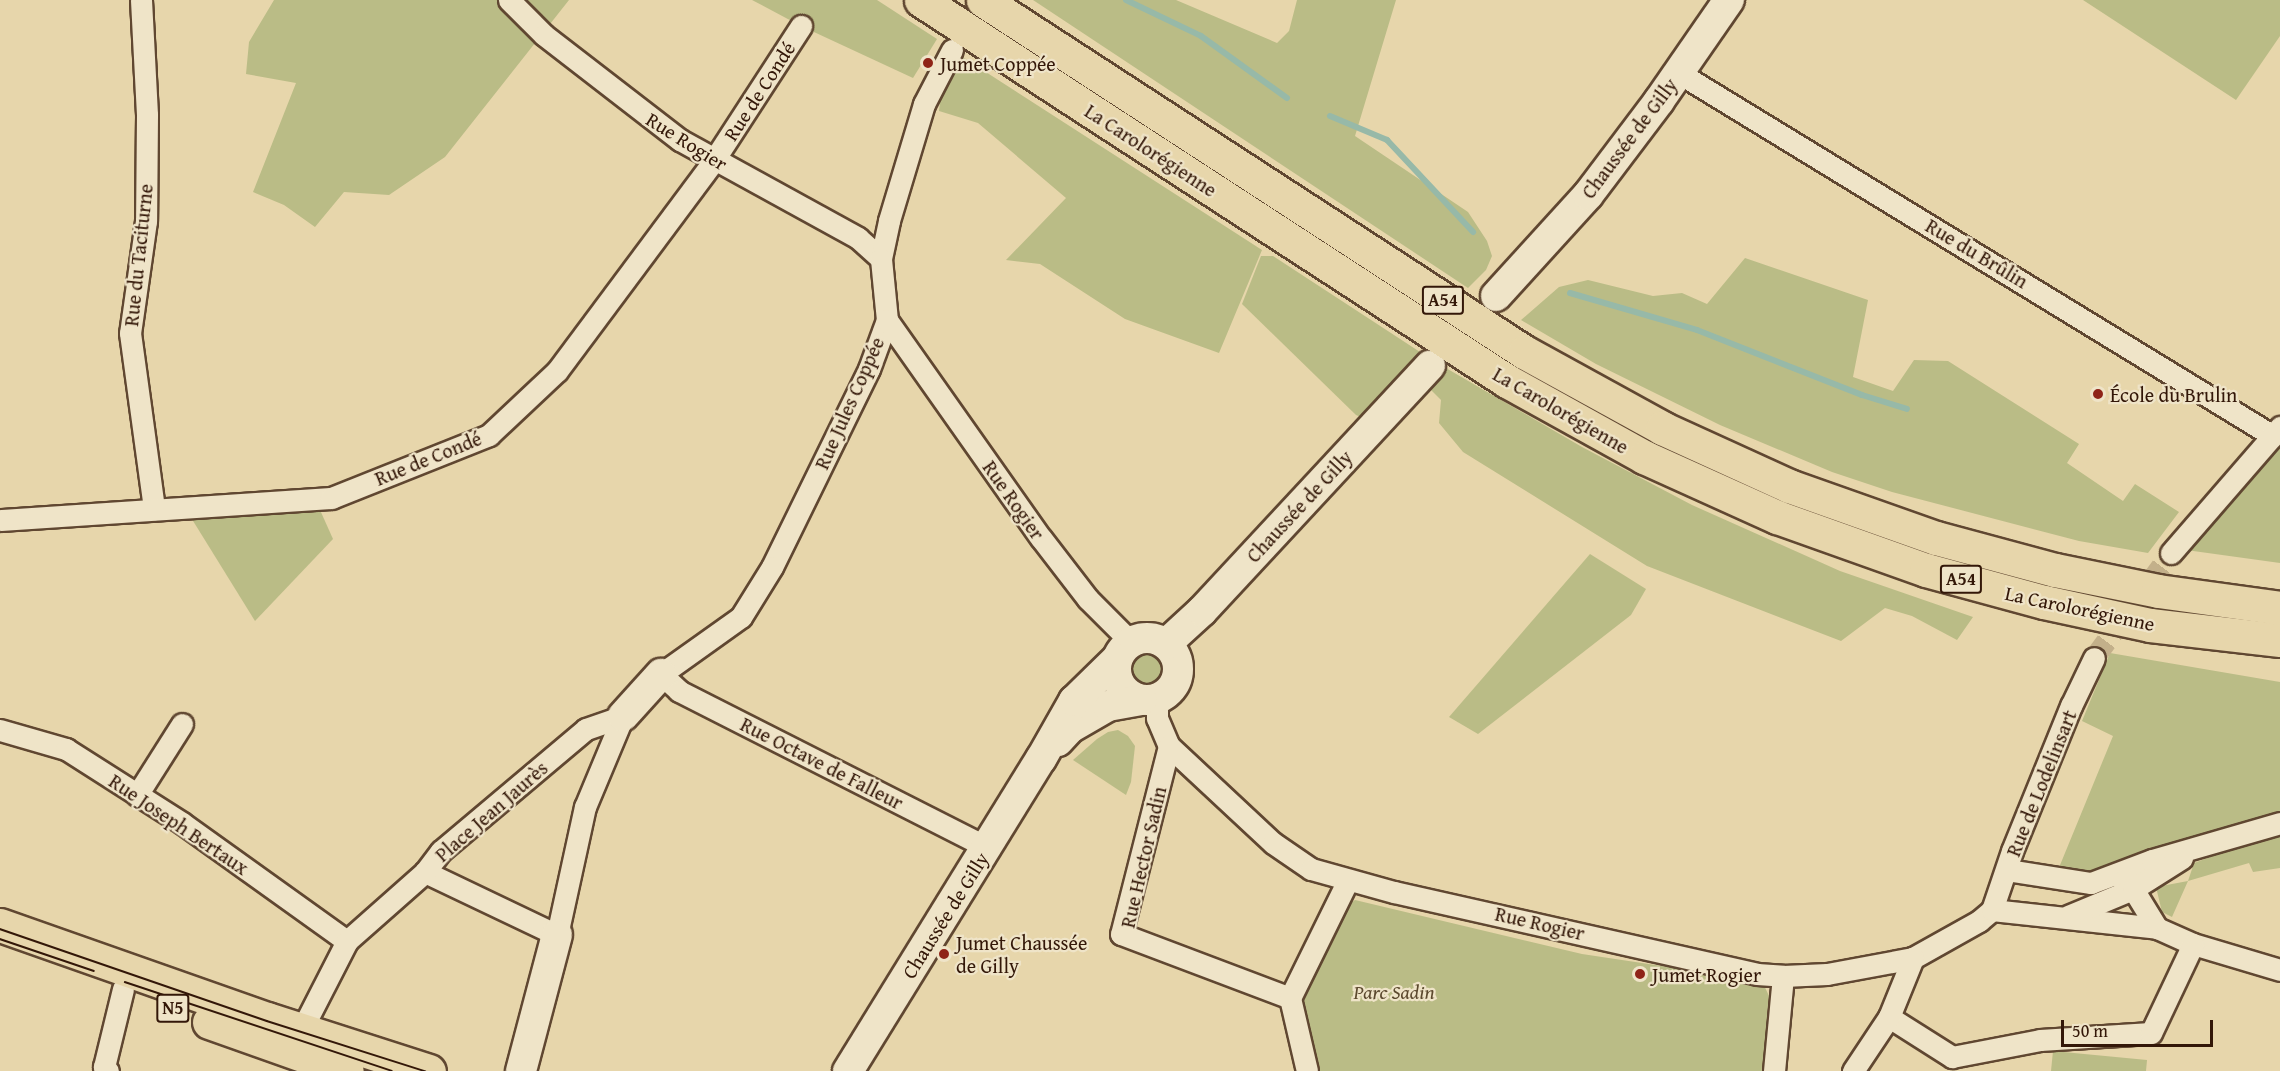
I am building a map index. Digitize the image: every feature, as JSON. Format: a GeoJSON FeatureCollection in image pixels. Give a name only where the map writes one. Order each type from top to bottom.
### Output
{"type":"FeatureCollection","features":[{"type":"Feature","properties":{"kind":"main road","name":"La Carolorégienne"},"geometry":{"type":"LineString","coordinates":[[921,0],[1497,375],[1644,457],[1777,517],[1926,570],[2044,602],[2150,625],[2280,640]]}},
{"type":"Feature","properties":{"kind":"main road","name":"La Carolorégienne"},"geometry":{"type":"LineString","coordinates":[[983,0],[1474,320],[1573,380],[1662,428],[1789,486],[1936,538],[2055,570],[2197,597],[2280,608]]}},
{"type":"Feature","properties":{"kind":"main road"},"geometry":{"type":"LineString","coordinates":[[2197,597],[2280,596]]}},
{"type":"Feature","properties":{"kind":"main road"},"geometry":{"type":"LineString","coordinates":[[2150,625],[2222,652],[2280,662]]}},
{"type":"Feature","properties":{"kind":"main road","name":"N5"},"geometry":{"type":"LineString","coordinates":[[0,925],[429,1071]]}},
{"type":"Feature","properties":{"kind":"main road","name":"N5"},"geometry":{"type":"LineString","coordinates":[[0,942],[346,1071]]}},
{"type":"Feature","properties":{"kind":"street","name":"Rue du Taciturne"},"geometry":{"type":"LineString","coordinates":[[141,0],[147,115],[146,221],[130,333],[154,510]]}},
{"type":"Feature","properties":{"kind":"street","name":"Rue Rogier"},"geometry":{"type":"LineString","coordinates":[[509,0],[544,35],[633,106],[680,140],[858,238],[881,259]]}},
{"type":"Feature","properties":{"kind":"street","name":"Chaussée de Gilly"},"geometry":{"type":"LineString","coordinates":[[1496,296],[1588,195],[1679,73],[1729,0]]}},
{"type":"Feature","properties":{"kind":"street","name":"Rue de Condé"},"geometry":{"type":"LineString","coordinates":[[0,520],[330,498],[489,435],[557,371],[714,160],[801,26]]}},
{"type":"Feature","properties":{"kind":"street","name":"Rue Jules Coppée"},"geometry":{"type":"LineString","coordinates":[[661,674],[741,617],[777,557],[869,369],[887,320],[881,259],[905,165],[924,104],[952,50]]}},
{"type":"Feature","properties":{"kind":"street","name":"Rue du Brûlin"},"geometry":{"type":"LineString","coordinates":[[1679,73],[2277,431]]}},
{"type":"Feature","properties":{"kind":"street","name":"Rue Rogier"},"geometry":{"type":"LineString","coordinates":[[887,320],[1041,538],[1124,650]]}},
{"type":"Feature","properties":{"kind":"street","name":"Chaussée de Gilly"},"geometry":{"type":"LineString","coordinates":[[1166,644],[1202,611],[1430,366]]}},
{"type":"Feature","properties":{"kind":"street"},"geometry":{"type":"LineString","coordinates":[[2171,553],[2277,431]]}},
{"type":"Feature","properties":{"kind":"street"},"geometry":{"type":"LineString","coordinates":[[1152,638],[1166,644],[1175,654],[1178,674],[1168,692],[1149,699],[1126,693],[1119,683],[1116,669],[1124,650],[1152,638]]}},
{"type":"Feature","properties":{"kind":"street","name":"Chaussée de Gilly"},"geometry":{"type":"LineString","coordinates":[[848,1071],[1041,759],[1074,701],[1124,650]]}},
{"type":"Feature","properties":{"kind":"street","name":"Rue de Lodelinsart"},"geometry":{"type":"LineString","coordinates":[[1992,910],[2012,850],[2094,658]]}},
{"type":"Feature","properties":{"kind":"street","name":"Place Jean Jaurès"},"geometry":{"type":"LineString","coordinates":[[521,1071],[557,935],[585,807],[623,716],[661,674]]}},
{"type":"Feature","properties":{"kind":"street","name":"Rue Octave de Falleur"},"geometry":{"type":"LineString","coordinates":[[661,674],[679,691],[987,847]]}},
{"type":"Feature","properties":{"kind":"street","name":"Rue Rogier"},"geometry":{"type":"LineString","coordinates":[[1149,699],[1169,746],[1273,843],[1311,869],[1348,880],[1757,974],[1783,976],[1827,974],[1913,958],[1979,921],[1992,910]]}},
{"type":"Feature","properties":{"kind":"street","name":"Chaussée de Gilly"},"geometry":{"type":"LineString","coordinates":[[1041,759],[1070,728],[1090,715],[1108,706],[1149,699]]}},
{"type":"Feature","properties":{"kind":"street","name":"Place Jean Jaurès"},"geometry":{"type":"LineString","coordinates":[[557,935],[425,872],[441,851],[586,729],[623,716]]}},
{"type":"Feature","properties":{"kind":"street"},"geometry":{"type":"LineString","coordinates":[[138,795],[182,724]]}},
{"type":"Feature","properties":{"kind":"street","name":"Rue Joseph Bertaux"},"geometry":{"type":"LineString","coordinates":[[0,730],[66,749],[138,795],[347,941]]}},
{"type":"Feature","properties":{"kind":"street","name":"Rue Hector Sadin"},"geometry":{"type":"LineString","coordinates":[[1169,746],[1121,933],[1290,998]]}},
{"type":"Feature","properties":{"kind":"street"},"geometry":{"type":"LineString","coordinates":[[2007,870],[2091,883],[2206,844],[2280,823]]}},
{"type":"Feature","properties":{"kind":"street"},"geometry":{"type":"LineString","coordinates":[[2067,916],[2133,889],[2206,844]]}},
{"type":"Feature","properties":{"kind":"street"},"geometry":{"type":"LineString","coordinates":[[302,1029],[347,941],[425,872]]}},
{"type":"Feature","properties":{"kind":"street"},"geometry":{"type":"LineString","coordinates":[[2113,874],[2133,889],[2157,928]]}},
{"type":"Feature","properties":{"kind":"street"},"geometry":{"type":"LineString","coordinates":[[1307,1071],[1290,998],[1348,880]]}},
{"type":"Feature","properties":{"kind":"street"},"geometry":{"type":"LineString","coordinates":[[1992,910],[2067,916],[2157,928],[2193,944],[2280,970]]}},
{"type":"Feature","properties":{"kind":"street"},"geometry":{"type":"LineString","coordinates":[[1889,1017],[1952,1057],[2040,1040],[2151,1033],[2193,944]]}},
{"type":"Feature","properties":{"kind":"street"},"geometry":{"type":"LineString","coordinates":[[1853,1071],[1889,1017],[1913,958]]}},
{"type":"Feature","properties":{"kind":"street"},"geometry":{"type":"LineString","coordinates":[[1774,1071],[1783,976]]}},
{"type":"Feature","properties":{"kind":"street"},"geometry":{"type":"LineString","coordinates":[[105,1070],[123,989]]}},
{"type":"Feature","properties":{"kind":"green space"},"geometry":{"type":"Polygon","coordinates":[[[274,0],[569,0],[445,157],[389,195],[344,192],[315,227],[284,205],[253,192],[296,83],[246,74],[249,42],[274,0]]]}},
{"type":"Feature","properties":{"kind":"green space"},"geometry":{"type":"Polygon","coordinates":[[[752,0],[877,0],[937,39],[913,78],[801,26],[752,0]]]}},
{"type":"Feature","properties":{"kind":"green space"},"geometry":{"type":"Polygon","coordinates":[[[1033,0],[1176,0],[1277,43],[1289,31],[1297,0],[1396,0],[1355,136],[1468,212],[1487,241],[1492,256],[1486,270],[1468,288],[1033,0]]]}},
{"type":"Feature","properties":{"kind":"green space"},"geometry":{"type":"Polygon","coordinates":[[[2083,0],[2280,0],[2280,36],[2236,100],[2083,0]]]}},
{"type":"Feature","properties":{"kind":"green space"},"geometry":{"type":"Polygon","coordinates":[[[961,56],[1262,250],[1219,353],[1125,319],[1040,264],[1006,260],[1066,198],[978,123],[939,111],[942,87],[961,56]]]}},
{"type":"Feature","properties":{"kind":"green space"},"geometry":{"type":"Polygon","coordinates":[[[1261,256],[1273,256],[1420,352],[1370,421],[1356,415],[1242,304],[1261,256]]]}},
{"type":"Feature","properties":{"kind":"green space"},"geometry":{"type":"Polygon","coordinates":[[[1745,258],[1868,300],[1853,377],[1893,391],[1914,360],[1948,361],[2079,444],[2067,463],[2123,501],[2135,484],[2179,512],[2148,553],[2079,541],[1892,492],[1832,472],[1720,425],[1596,364],[1521,320],[1559,287],[1588,280],[1653,296],[1682,293],[1707,304],[1745,258]]]}},
{"type":"Feature","properties":{"kind":"green space"},"geometry":{"type":"Polygon","coordinates":[[[1439,364],[1582,447],[1692,505],[1840,571],[1973,617],[1957,640],[1912,616],[1885,608],[1841,641],[1647,566],[1463,452],[1439,423],[1441,400],[1419,378],[1439,364]]]}},
{"type":"Feature","properties":{"kind":"green space"},"geometry":{"type":"Polygon","coordinates":[[[2280,442],[2280,563],[2186,550],[2280,442]]]}},
{"type":"Feature","properties":{"kind":"green space"},"geometry":{"type":"Polygon","coordinates":[[[320,510],[333,539],[255,621],[190,516],[320,510]]]}},
{"type":"Feature","properties":{"kind":"green space"},"geometry":{"type":"Polygon","coordinates":[[[1590,554],[1646,589],[1631,615],[1478,734],[1449,717],[1590,554]]]}},
{"type":"Feature","properties":{"kind":"green space"},"geometry":{"type":"Polygon","coordinates":[[[1156,652],[1163,654],[1169,668],[1158,684],[1152,687],[1141,687],[1129,674],[1131,660],[1133,656],[1156,652]]]}},
{"type":"Feature","properties":{"kind":"green space"},"geometry":{"type":"Polygon","coordinates":[[[2110,653],[2280,682],[2280,823],[2137,865],[2077,875],[2058,870],[2113,736],[2082,721],[2110,653]]]}},
{"type":"Feature","properties":{"kind":"green space"},"geometry":{"type":"Polygon","coordinates":[[[1118,730],[1128,736],[1135,746],[1131,782],[1126,795],[1073,760],[1097,739],[1108,732],[1118,730]]]}},
{"type":"Feature","properties":{"kind":"green space"},"geometry":{"type":"Polygon","coordinates":[[[2280,831],[2280,868],[2253,872],[2249,863],[2188,881],[2194,863],[2280,831]]]}},
{"type":"Feature","properties":{"kind":"green space"},"geometry":{"type":"Polygon","coordinates":[[[2188,881],[2172,917],[2162,912],[2156,887],[2188,881]]]}},
{"type":"Feature","properties":{"kind":"green space","name":"Parc Sadin"},"geometry":{"type":"Polygon","coordinates":[[[1355,900],[1582,954],[1762,981],[1769,996],[1762,1071],[1318,1071],[1301,1003],[1346,907],[1355,900]]]}},
{"type":"Feature","properties":{"kind":"green space"},"geometry":{"type":"Polygon","coordinates":[[[2053,1051],[2147,1060],[2146,1071],[2051,1071],[2053,1051]]]}},
{"type":"Feature","properties":{"kind":"waterway"},"geometry":{"type":"LineString","coordinates":[[1126,0],[1201,36],[1287,98]]}},
{"type":"Feature","properties":{"kind":"waterway"},"geometry":{"type":"LineString","coordinates":[[1330,116],[1387,140],[1473,232]]}},
{"type":"Feature","properties":{"kind":"waterway"},"geometry":{"type":"LineString","coordinates":[[1570,293],[1697,330],[1862,395],[1907,409]]}},
{"type":"Feature","properties":{"kind":"tunnel"},"geometry":{"type":"LineString","coordinates":[[2094,658],[2171,553]]}},
{"type":"Feature","properties":{"kind":"tram line"},"geometry":{"type":"LineString","coordinates":[[0,929],[267,1021],[425,1071]]}},
{"type":"Feature","properties":{"kind":"tram line"},"geometry":{"type":"LineString","coordinates":[[0,939],[94,971]]}},
{"type":"Feature","properties":{"kind":"tram line"},"geometry":{"type":"LineString","coordinates":[[125,982],[392,1071]]}},
{"type":"Feature","properties":{"kind":"place","name":"Jumet Coppée"},"geometry":{"type":"Point","coordinates":[928,63]}},
{"type":"Feature","properties":{"kind":"place","name":"École du Brulin"},"geometry":{"type":"Point","coordinates":[2098,394]}},
{"type":"Feature","properties":{"kind":"place","name":"Jumet Chaussée de Gilly"},"geometry":{"type":"Point","coordinates":[944,954]}},
{"type":"Feature","properties":{"kind":"place","name":"Jumet Rogier"},"geometry":{"type":"Point","coordinates":[1640,974]}}]}
